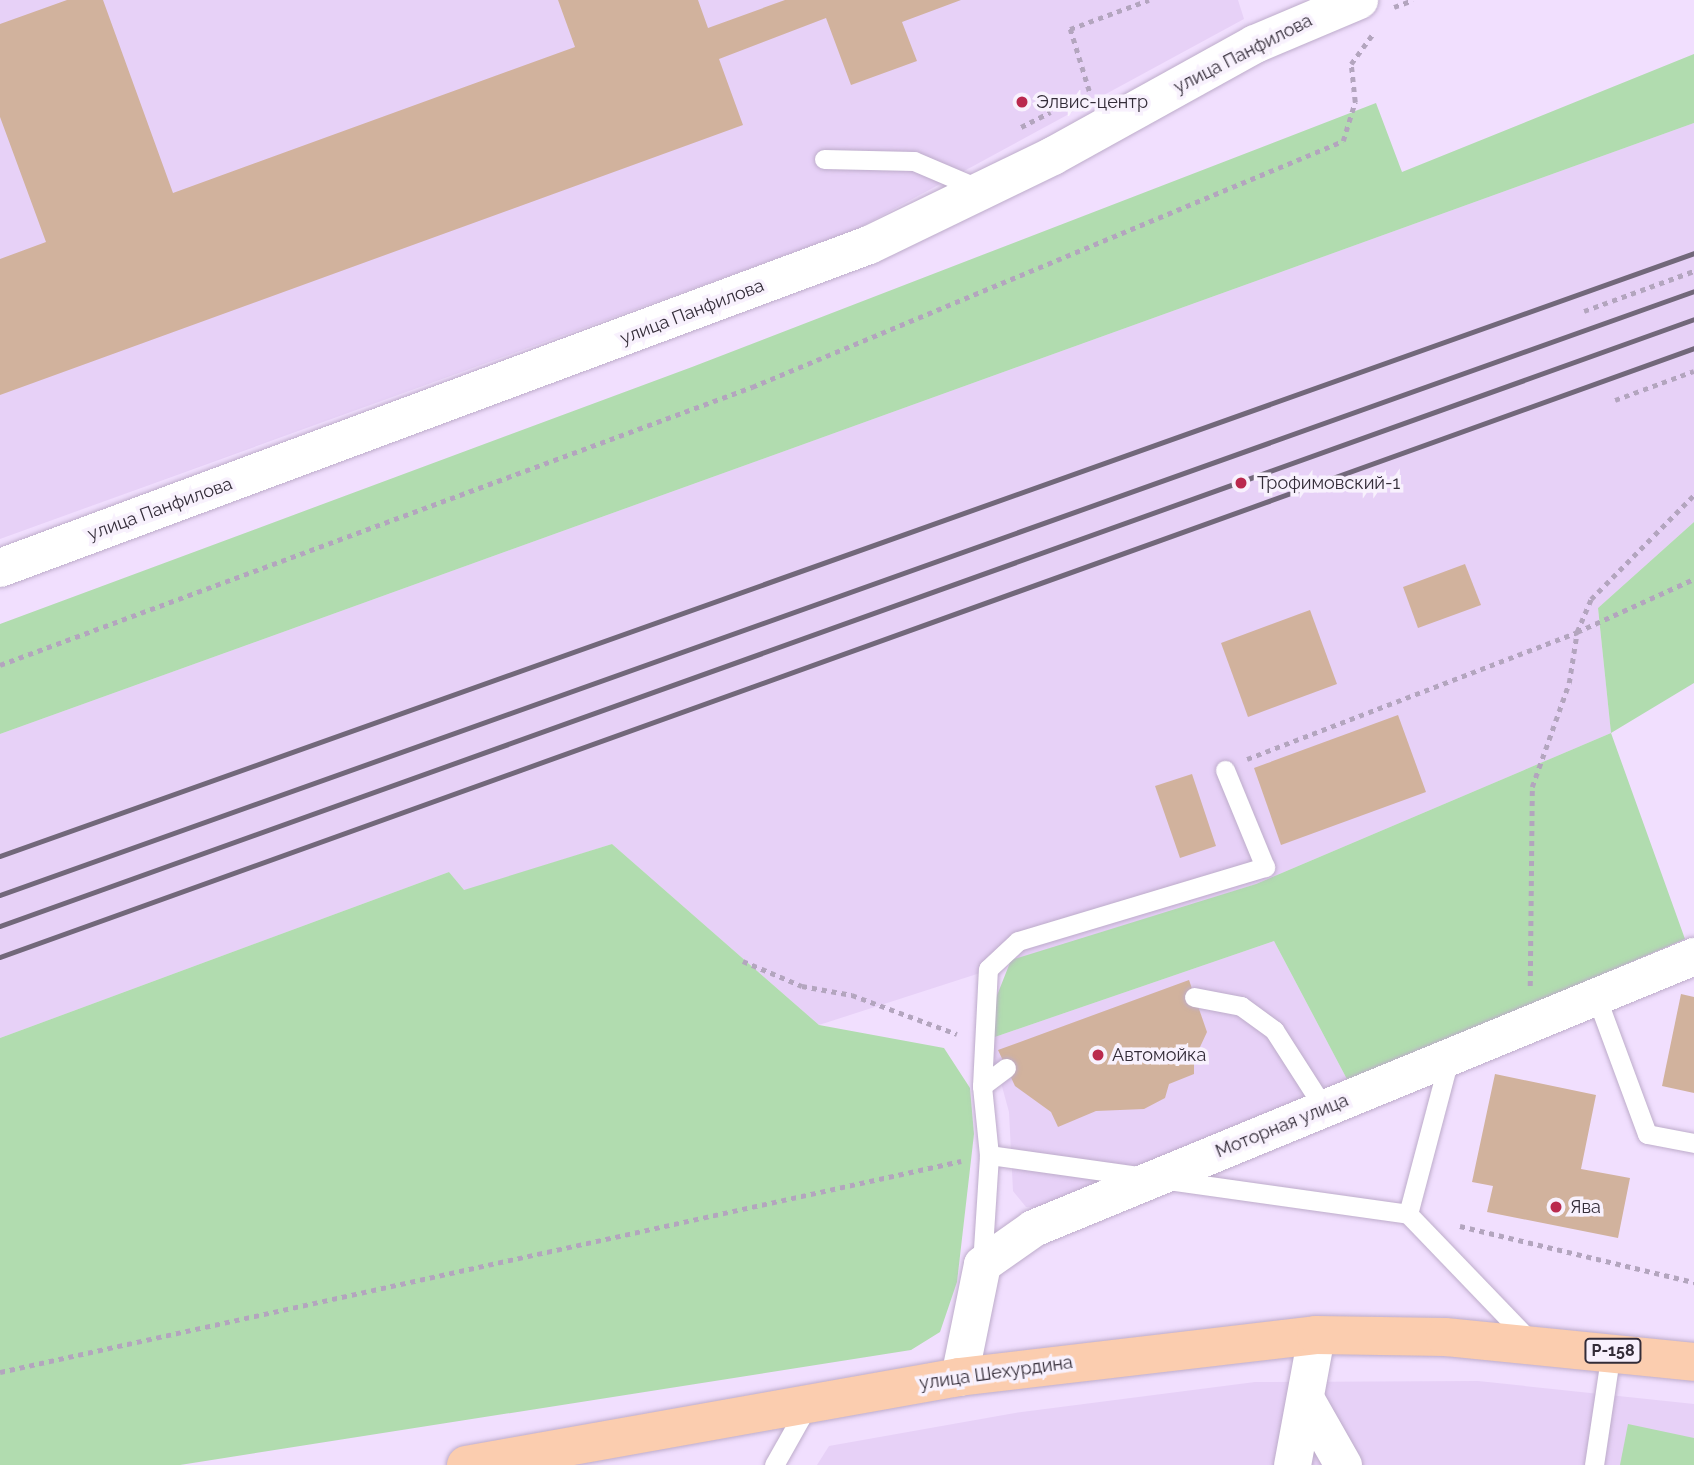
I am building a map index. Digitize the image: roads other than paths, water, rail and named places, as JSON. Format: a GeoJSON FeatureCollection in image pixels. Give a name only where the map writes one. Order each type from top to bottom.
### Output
{"type":"FeatureCollection","features":[{"type":"Feature","properties":{"kind":"main road","name":"улица Панфилова"},"geometry":{"type":"LineString","coordinates":[[0,568],[869,245],[982,190],[1255,44],[1359,0]]}},
{"type":"Feature","properties":{"kind":"main road","name":"улица Шехурдина"},"geometry":{"type":"LineString","coordinates":[[466,1465],[959,1377],[1316,1335],[1532,1344]]}},
{"type":"Feature","properties":{"kind":"main road","name":"Р-158"},"geometry":{"type":"LineString","coordinates":[[1532,1344],[1694,1362]]}},
{"type":"Feature","properties":{"kind":"street","name":"Моторная улица"},"geometry":{"type":"LineString","coordinates":[[982,1264],[1033,1228],[1530,1026],[1694,956]]}},
{"type":"Feature","properties":{"kind":"street"},"geometry":{"type":"LineString","coordinates":[[959,1377],[982,1264]]}},
{"type":"Feature","properties":{"kind":"street"},"geometry":{"type":"LineString","coordinates":[[1292,1465],[1316,1335]]}},
{"type":"Feature","properties":{"kind":"street"},"geometry":{"type":"LineString","coordinates":[[1305,1398],[1343,1465]]}},
{"type":"Feature","properties":{"kind":"lane"},"geometry":{"type":"LineString","coordinates":[[824,159],[914,161],[982,190]]}},
{"type":"Feature","properties":{"kind":"lane"},"geometry":{"type":"LineString","coordinates":[[982,1264],[989,1155],[980,1045],[988,969],[1018,941],[1265,867],[1225,770]]}},
{"type":"Feature","properties":{"kind":"lane"},"geometry":{"type":"LineString","coordinates":[[1596,996],[1647,1134],[1694,1143]]}},
{"type":"Feature","properties":{"kind":"lane"},"geometry":{"type":"LineString","coordinates":[[1194,997],[1241,1006],[1274,1030],[1324,1108]]}},
{"type":"Feature","properties":{"kind":"lane"},"geometry":{"type":"LineString","coordinates":[[1408,1214],[1448,1059]]}},
{"type":"Feature","properties":{"kind":"lane"},"geometry":{"type":"LineString","coordinates":[[982,1086],[1006,1068]]}},
{"type":"Feature","properties":{"kind":"lane"},"geometry":{"type":"LineString","coordinates":[[989,1155],[1408,1214],[1532,1344]]}},
{"type":"Feature","properties":{"kind":"lane"},"geometry":{"type":"LineString","coordinates":[[1594,1465],[1611,1351]]}},
{"type":"Feature","properties":{"kind":"lane"},"geometry":{"type":"LineString","coordinates":[[774,1465],[809,1403]]}},
{"type":"Feature","properties":{"kind":"railway"},"geometry":{"type":"LineString","coordinates":[[0,856],[1694,253]]}},
{"type":"Feature","properties":{"kind":"railway"},"geometry":{"type":"LineString","coordinates":[[0,895],[1694,291]]}},
{"type":"Feature","properties":{"kind":"railway"},"geometry":{"type":"LineString","coordinates":[[0,926],[1694,319]]}},
{"type":"Feature","properties":{"kind":"railway"},"geometry":{"type":"LineString","coordinates":[[0,957],[1694,348]]}},
{"type":"Feature","properties":{"kind":"place","name":"Элвис-центр"},"geometry":{"type":"Point","coordinates":[1022,102]}},
{"type":"Feature","properties":{"kind":"place","name":"Трофимовский-1"},"geometry":{"type":"Point","coordinates":[1241,483]}},
{"type":"Feature","properties":{"kind":"place","name":"Автомойка"},"geometry":{"type":"Point","coordinates":[1098,1055]}},
{"type":"Feature","properties":{"kind":"place","name":"Ява"},"geometry":{"type":"Point","coordinates":[1556,1207]}}]}
